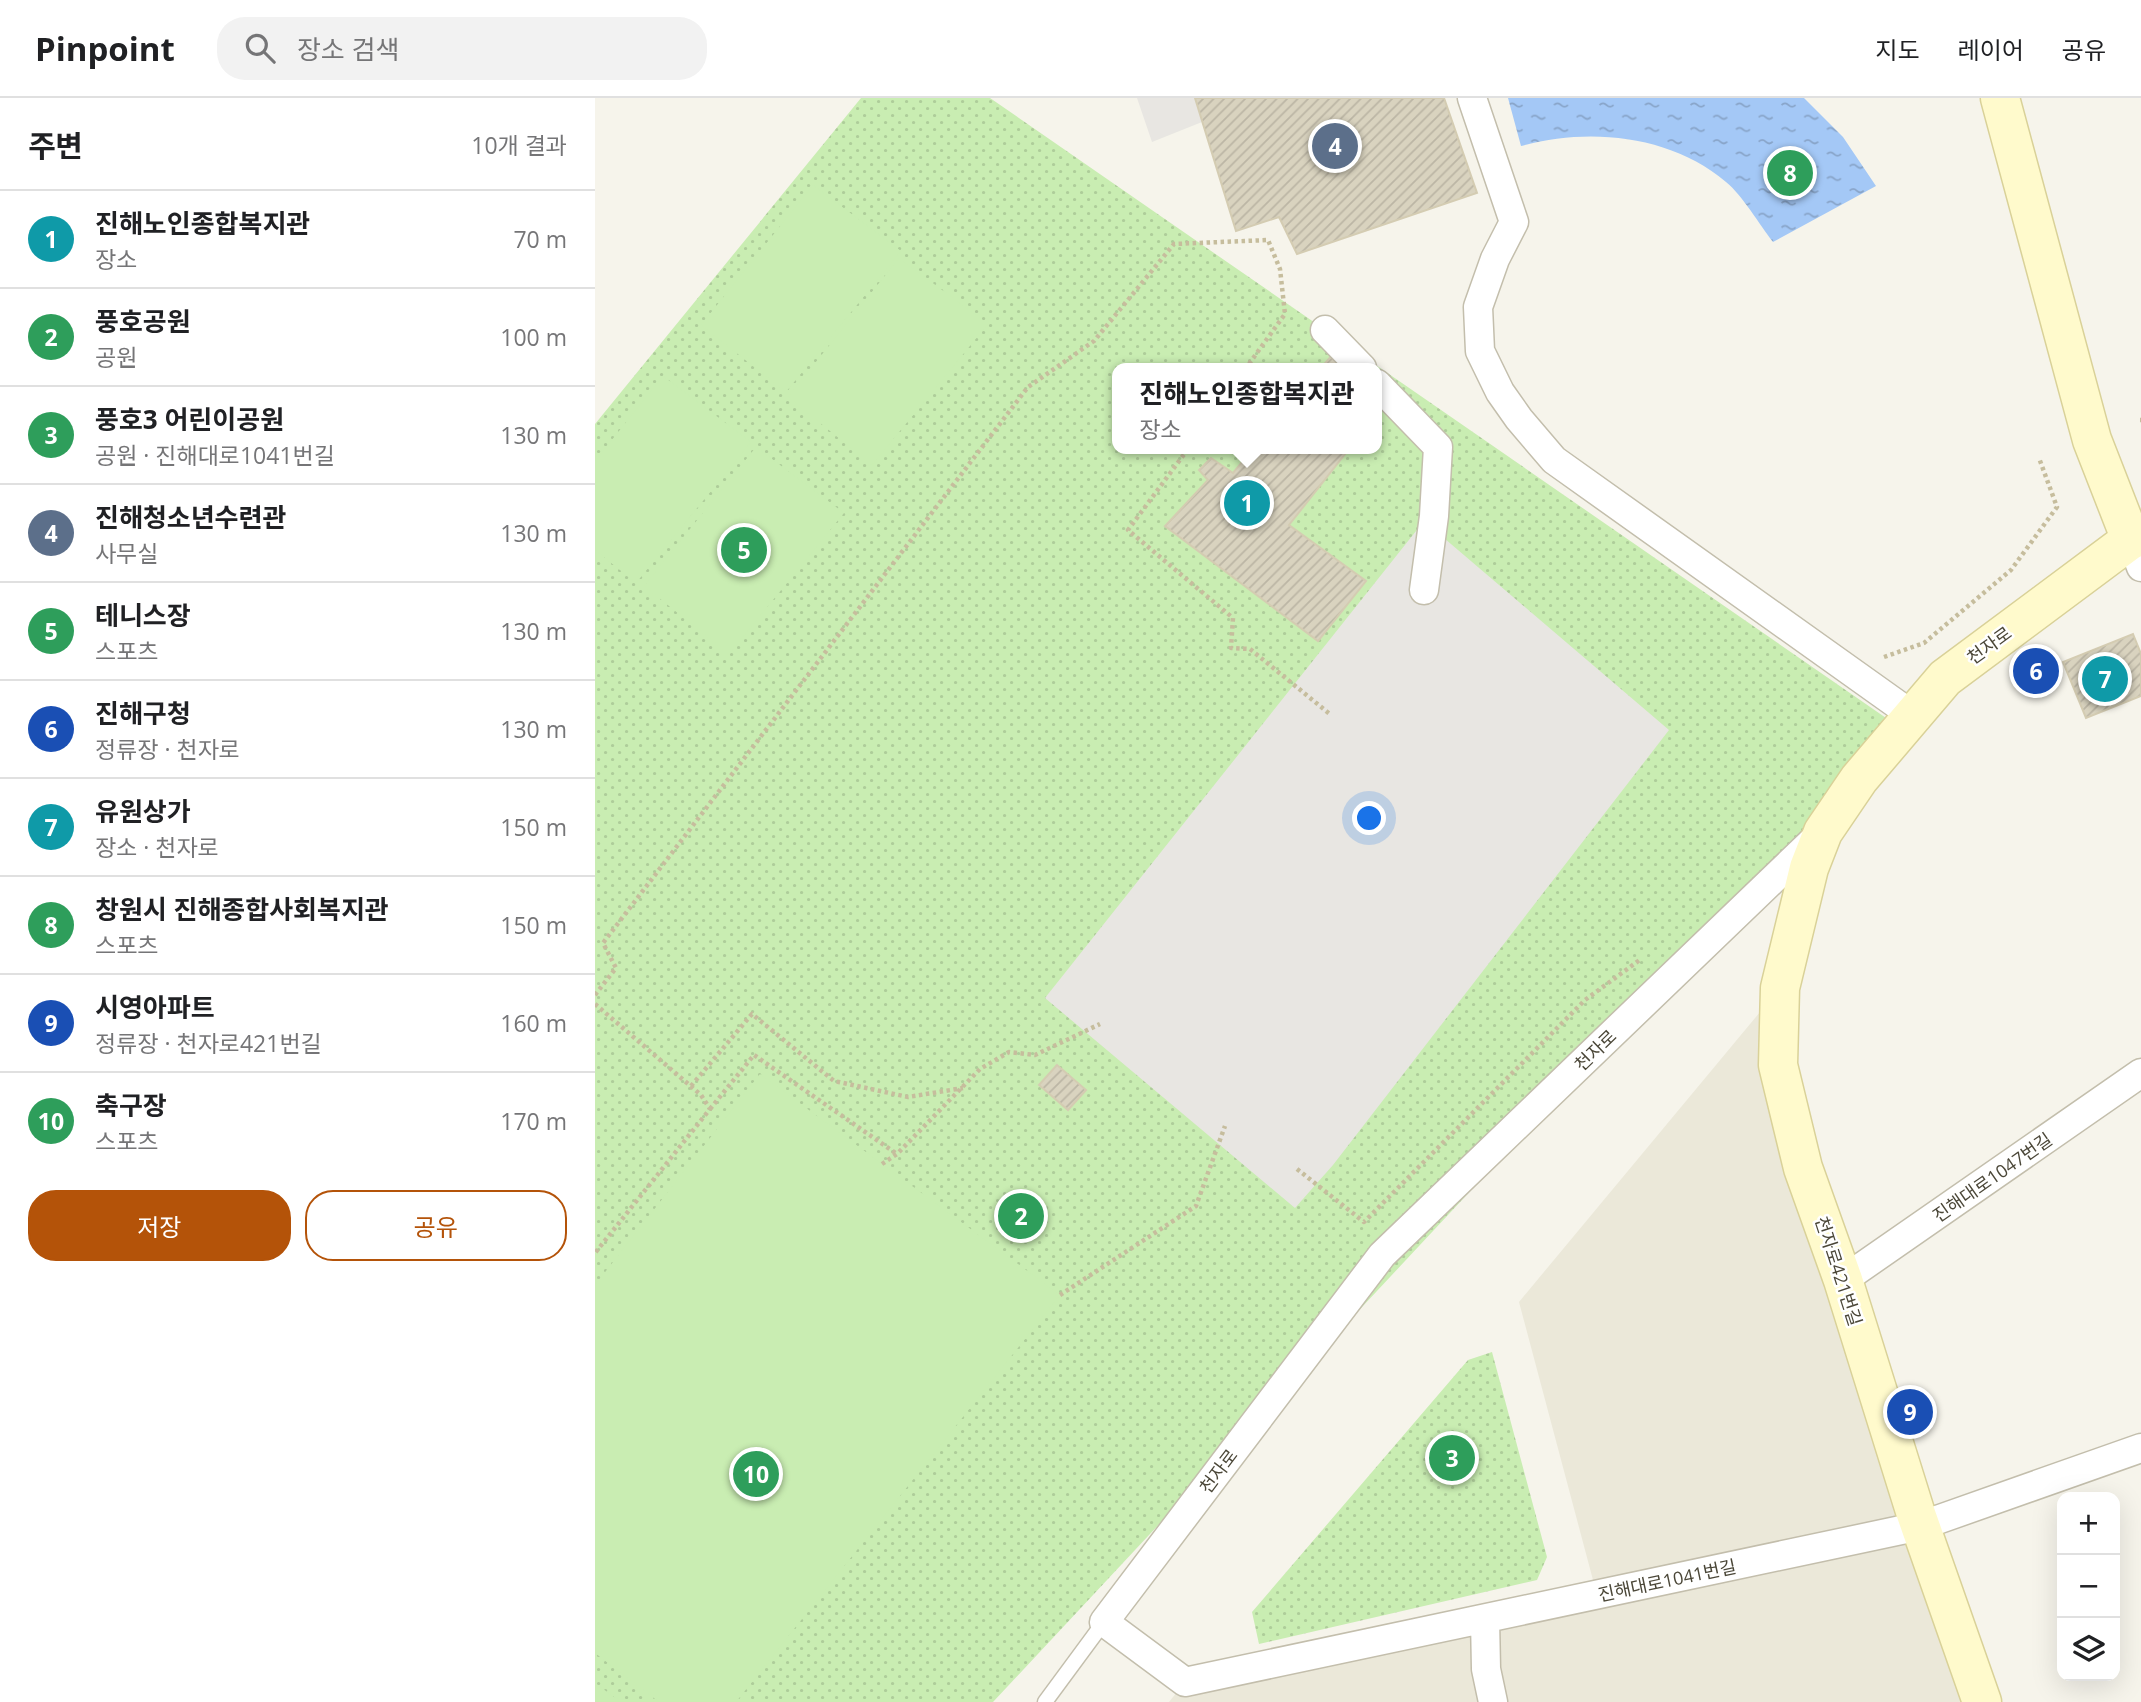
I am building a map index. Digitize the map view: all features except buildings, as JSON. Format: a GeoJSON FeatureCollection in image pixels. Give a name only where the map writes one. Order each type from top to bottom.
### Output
{"type":"FeatureCollection","features":[{"type":"Feature","properties":{"kind":"main road"},"geometry":{"type":"LineString","coordinates":[[2000,98],[2092,440],[2138,547]]}},
{"type":"Feature","properties":{"kind":"main road","name":"천자로"},"geometry":{"type":"LineString","coordinates":[[1823,832],[1859,779],[1945,678],[2138,547]]}},
{"type":"Feature","properties":{"kind":"main road","name":"천자로421번길"},"geometry":{"type":"LineString","coordinates":[[1823,832],[1809,868],[1780,988],[1778,1065],[1803,1168],[1843,1280],[1920,1526],[1982,1702]]}},
{"type":"Feature","properties":{"kind":"street"},"geometry":{"type":"LineString","coordinates":[[1472,98],[1514,222],[1495,259],[1478,307],[1480,351],[1500,392],[1519,419],[1555,460],[1912,715]]}},
{"type":"Feature","properties":{"kind":"street"},"geometry":{"type":"LineString","coordinates":[[1325,330],[1357,363]]}},
{"type":"Feature","properties":{"kind":"street"},"geometry":{"type":"LineString","coordinates":[[1382,389],[1438,447],[1434,516],[1424,590]]}},
{"type":"Feature","properties":{"kind":"street","name":"천자로"},"geometry":{"type":"LineString","coordinates":[[1104,1622],[1382,1255],[1823,832]]}},
{"type":"Feature","properties":{"kind":"street","name":"진해대로1047번길"},"geometry":{"type":"LineString","coordinates":[[1843,1280],[2141,1073]]}},
{"type":"Feature","properties":{"kind":"street","name":"진해대로1041번길"},"geometry":{"type":"LineString","coordinates":[[1104,1622],[1185,1682],[1920,1526],[2141,1448]]}},
{"type":"Feature","properties":{"kind":"street"},"geometry":{"type":"LineString","coordinates":[[1485,1619],[1486,1669],[1493,1702]]}},
{"type":"Feature","properties":{"kind":"lane"},"geometry":{"type":"LineString","coordinates":[[1045,1702],[1104,1622]]}},
{"type":"Feature","properties":{"kind":"path"},"geometry":{"type":"LineString","coordinates":[[595,995],[616,968],[603,943],[1019,398],[1028,387],[1094,341],[1174,244],[1268,240],[1280,269],[1285,314],[1250,363]]}},
{"type":"Feature","properties":{"kind":"path"},"geometry":{"type":"LineString","coordinates":[[1184,454],[1128,530],[1233,618],[1231,648],[1250,649],[1331,715]]}},
{"type":"Feature","properties":{"kind":"path"},"geometry":{"type":"LineString","coordinates":[[1847,671],[1924,643],[2011,570],[2057,508],[2039,458]]}},
{"type":"Feature","properties":{"kind":"path"},"geometry":{"type":"LineString","coordinates":[[1297,1169],[1364,1222],[1585,1000],[1650,952]]}},
{"type":"Feature","properties":{"kind":"path"},"geometry":{"type":"LineString","coordinates":[[595,1004],[701,1095],[710,1109]]}},
{"type":"Feature","properties":{"kind":"path"},"geometry":{"type":"LineString","coordinates":[[691,1086],[752,1014],[834,1081],[908,1097],[963,1088]]}},
{"type":"Feature","properties":{"kind":"path"},"geometry":{"type":"LineString","coordinates":[[882,1164],[897,1154],[980,1069],[1009,1052],[1035,1055],[1100,1024]]}},
{"type":"Feature","properties":{"kind":"path"},"geometry":{"type":"LineString","coordinates":[[595,1253],[754,1055],[897,1154]]}},
{"type":"Feature","properties":{"kind":"path"},"geometry":{"type":"LineString","coordinates":[[1060,1296],[1196,1206],[1225,1126]]}},
{"type":"Feature","properties":{"kind":"shaded area"},"geometry":{"type":"Polygon","coordinates":[[[1137,98],[1228,98],[1232,110],[1152,142],[1137,98]]]}},
{"type":"Feature","properties":{"kind":"shaded area"},"geometry":{"type":"Polygon","coordinates":[[[1424,521],[1669,730],[1333,1165],[1295,1208],[1045,998],[1424,521]]]}},
{"type":"Feature","properties":{"kind":"shaded area"},"geometry":{"type":"Polygon","coordinates":[[[1780,988],[1778,1065],[1985,1702],[1169,1702],[1185,1682],[1597,1595],[1519,1302],[1780,988]]]}},
{"type":"Feature","properties":{"kind":"green space"},"geometry":{"type":"Polygon","coordinates":[[[861,98],[990,98],[1373,363],[1112,363],[1112,454],[1382,454],[1382,369],[1902,729],[993,1702],[595,1702],[595,424],[861,98]]]}},
{"type":"Feature","properties":{"kind":"green space"},"geometry":{"type":"Polygon","coordinates":[[[813,185],[901,251],[786,392],[701,325],[813,185]]]}},
{"type":"Feature","properties":{"kind":"green space"},"geometry":{"type":"Polygon","coordinates":[[[899,258],[988,324],[872,465],[788,397],[899,258]]]}},
{"type":"Feature","properties":{"kind":"green space"},"geometry":{"type":"Polygon","coordinates":[[[663,376],[751,442],[636,583],[595,550],[595,461],[663,376]]]}},
{"type":"Feature","properties":{"kind":"green space"},"geometry":{"type":"Polygon","coordinates":[[[756,447],[844,513],[729,654],[644,586],[756,447]]]}},
{"type":"Feature","properties":{"kind":"green space"},"geometry":{"type":"Polygon","coordinates":[[[760,1074],[1060,1295],[736,1702],[659,1702],[595,1653],[595,1285],[760,1074]]]}},
{"type":"Feature","properties":{"kind":"green space"},"geometry":{"type":"Polygon","coordinates":[[[1492,1352],[1547,1557],[1537,1580],[1259,1644],[1252,1612],[1468,1360],[1492,1352]]]}},
{"type":"Feature","properties":{"kind":"green space"},"geometry":{"type":"Polygon","coordinates":[[[595,1683],[621,1702],[595,1702],[595,1683]]]}},
{"type":"Feature","properties":{"kind":"water"},"geometry":{"type":"Polygon","coordinates":[[[1508,98],[1804,98],[1843,137],[1876,186],[1773,242],[1745,202],[1726,182],[1704,166],[1680,154],[1628,139],[1601,137],[1547,140],[1521,146],[1508,98]]]}},
{"type":"Feature","properties":{"kind":"place","name":"진해청소년수련관"},"geometry":{"type":"Point","coordinates":[1335,146]}},
{"type":"Feature","properties":{"kind":"place","name":"창원시 진해종합사회복지관"},"geometry":{"type":"Point","coordinates":[1790,173]}},
{"type":"Feature","properties":{"kind":"place","name":"진해노인종합복지관"},"geometry":{"type":"Point","coordinates":[1247,503]}},
{"type":"Feature","properties":{"kind":"place","name":"테니스장"},"geometry":{"type":"Point","coordinates":[744,550]}},
{"type":"Feature","properties":{"kind":"place","name":"진해구청"},"geometry":{"type":"Point","coordinates":[2036,671]}},
{"type":"Feature","properties":{"kind":"place","name":"유원상가"},"geometry":{"type":"Point","coordinates":[2105,679]}},
{"type":"Feature","properties":{"kind":"place","name":"풍호공원"},"geometry":{"type":"Point","coordinates":[1021,1216]}},
{"type":"Feature","properties":{"kind":"place","name":"시영아파트"},"geometry":{"type":"Point","coordinates":[1910,1412]}},
{"type":"Feature","properties":{"kind":"place","name":"풍호3 어린이공원"},"geometry":{"type":"Point","coordinates":[1452,1458]}},
{"type":"Feature","properties":{"kind":"place","name":"축구장"},"geometry":{"type":"Point","coordinates":[756,1474]}}]}
